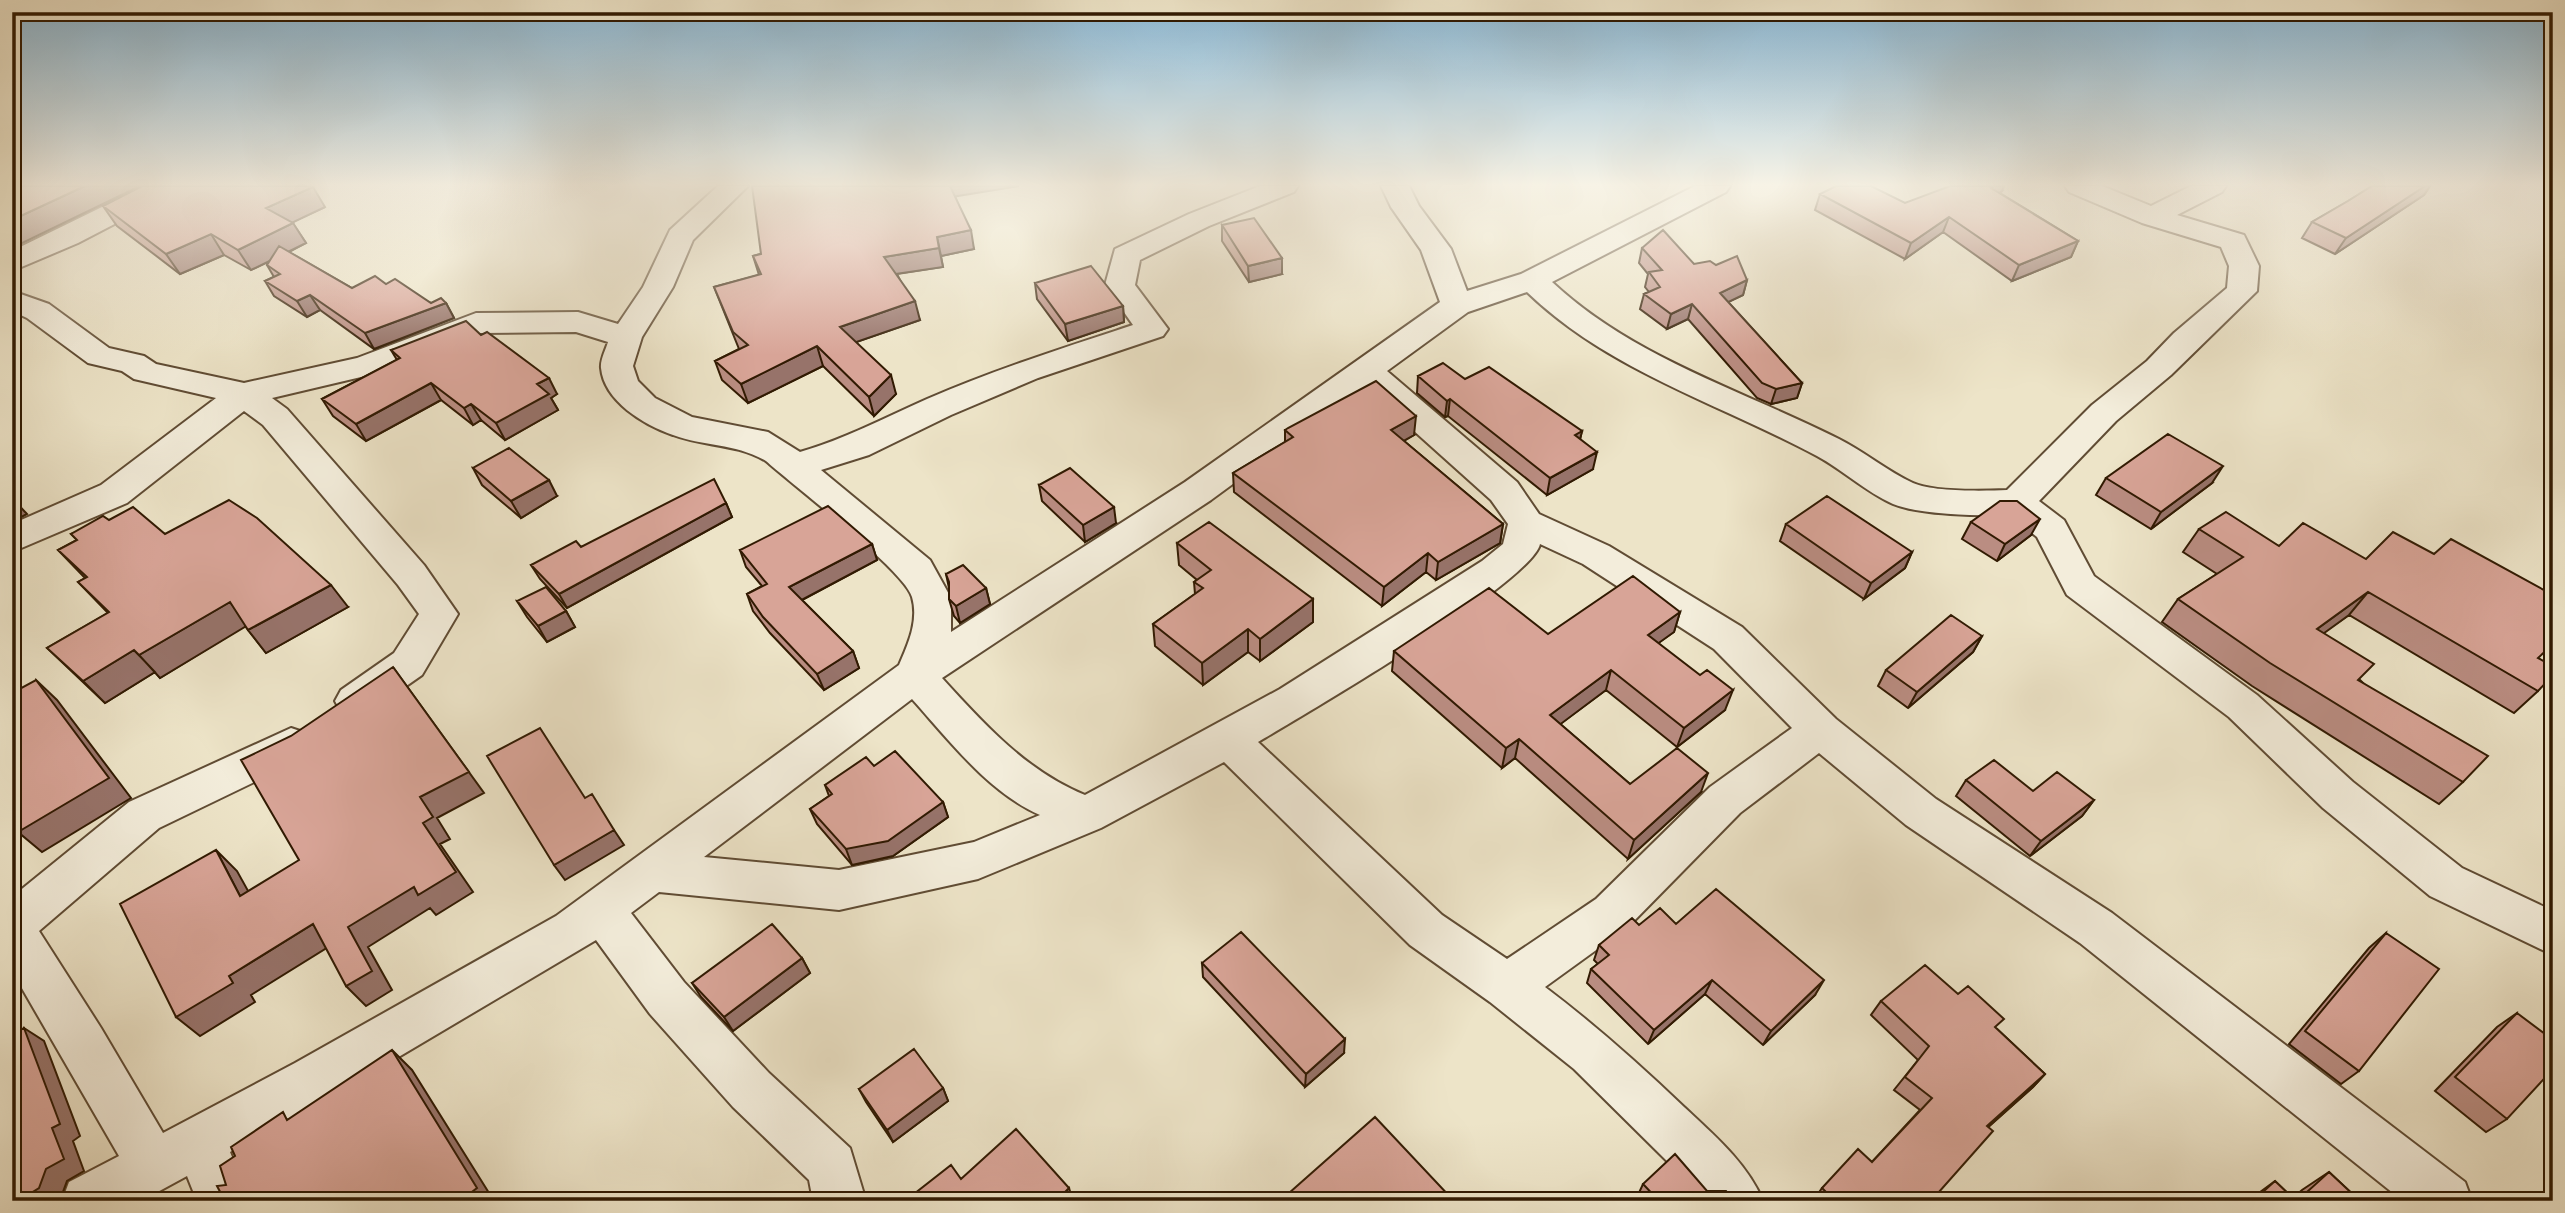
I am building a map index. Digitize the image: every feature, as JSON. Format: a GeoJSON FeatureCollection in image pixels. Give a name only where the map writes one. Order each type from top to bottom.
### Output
{"type":"FeatureCollection","features":[{"type":"Feature","properties":{"kind":"street"},"geometry":{"type":"LineString","coordinates":[[12,261],[55,243]]}},
{"type":"Feature","properties":{"kind":"street"},"geometry":{"type":"LineString","coordinates":[[677,243],[658,287],[626,337],[617,366],[623,385],[643,406],[683,427],[756,440],[795,466],[917,570],[930,589],[936,623],[915,675]]}},
{"type":"Feature","properties":{"kind":"street"},"geometry":{"type":"LineString","coordinates":[[795,466],[857,447],[939,407],[1026,371],[1152,329],[1120,285],[1126,255],[1152,243]]}},
{"type":"Feature","properties":{"kind":"street"},"geometry":{"type":"LineString","coordinates":[[1431,243],[1457,306]]}},
{"type":"Feature","properties":{"kind":"street"},"geometry":{"type":"LineString","coordinates":[[88,1201],[337,1066],[572,931],[915,675],[1198,491],[1457,306],[1532,280],[1605,243]]}},
{"type":"Feature","properties":{"kind":"street"},"geometry":{"type":"LineString","coordinates":[[2017,502],[2104,413],[2159,368],[2185,340],[2242,291],[2244,265],[2234,243]]}},
{"type":"Feature","properties":{"kind":"street"},"geometry":{"type":"LineString","coordinates":[[1532,280],[1570,316],[1648,363],[1829,448],[1906,495],[1979,504],[2017,502],[2051,529],[2080,585],[2243,706],[2338,795],[2446,881],[2553,934]]}},
{"type":"Feature","properties":{"kind":"street"},"geometry":{"type":"LineString","coordinates":[[12,300],[38,312],[99,356],[132,363],[146,372],[244,394],[275,417],[411,575],[439,614],[408,664],[293,744],[144,816],[12,927],[85,1044],[152,1164]]}},
{"type":"Feature","properties":{"kind":"street"},"geometry":{"type":"LineString","coordinates":[[12,539],[114,494],[244,394],[366,366],[476,323],[578,322],[626,337]]}},
{"type":"Feature","properties":{"kind":"street"},"geometry":{"type":"LineString","coordinates":[[1367,372],[1504,491],[1526,523],[1596,555],[1728,638],[1821,731],[1922,811],[2095,928],[2446,1201]]}},
{"type":"Feature","properties":{"kind":"street"},"geometry":{"type":"LineString","coordinates":[[651,872],[839,890],[978,860],[1086,815],[1229,741],[1321,686],[1495,571],[1520,550],[1526,523]]}},
{"type":"Feature","properties":{"kind":"street"},"geometry":{"type":"LineString","coordinates":[[915,675],[979,746],[1039,795],[1086,815]]}},
{"type":"Feature","properties":{"kind":"street"},"geometry":{"type":"LineString","coordinates":[[1507,985],[1612,913],[1725,800],[1785,754],[1821,731]]}},
{"type":"Feature","properties":{"kind":"street"},"geometry":{"type":"LineString","coordinates":[[1229,741],[1426,930],[1507,985],[1591,1052],[1687,1144],[1737,1201]]}},
{"type":"Feature","properties":{"kind":"street"},"geometry":{"type":"LineString","coordinates":[[601,910],[676,1009],[751,1090],[832,1166],[840,1201]]}},
{"type":"Feature","properties":{"kind":"street"},"geometry":{"type":"LineString","coordinates":[[199,1140],[224,1201]]}},
{"type":"Feature","properties":{"kind":"building"},"geometry":{"type":"Polygon","coordinates":[[[151,243],[192,243],[166,254],[151,243]]]}},
{"type":"Feature","properties":{"kind":"building"},"geometry":{"type":"Polygon","coordinates":[[[226,243],[253,243],[238,250],[226,243]]]}},
{"type":"Feature","properties":{"kind":"building"},"geometry":{"type":"Polygon","coordinates":[[[759,243],[938,243],[939,248],[884,257],[915,301],[840,327],[891,375],[869,397],[817,346],[741,384],[715,361],[748,345],[733,332],[714,287],[761,274],[753,256],[761,254],[759,243]]]}},
{"type":"Feature","properties":{"kind":"building"},"geometry":{"type":"Polygon","coordinates":[[[1233,243],[1271,243],[1282,258],[1248,266],[1233,243]]]}},
{"type":"Feature","properties":{"kind":"building"},"geometry":{"type":"Polygon","coordinates":[[[1648,243],[1674,243],[1694,264],[1710,261],[1716,265],[1737,256],[1747,280],[1720,293],[1802,383],[1776,389],[1762,383],[1692,304],[1671,314],[1644,294],[1660,287],[1649,272],[1662,270],[1642,248],[1648,243]]]}},
{"type":"Feature","properties":{"kind":"building"},"geometry":{"type":"Polygon","coordinates":[[[1986,243],[2074,243],[2019,265],[1986,243]]]}},
{"type":"Feature","properties":{"kind":"building"},"geometry":{"type":"Polygon","coordinates":[[[279,246],[352,288],[375,276],[386,284],[395,279],[431,303],[441,298],[446,303],[365,333],[310,295],[297,301],[265,281],[280,274],[267,265],[279,246]]]}},
{"type":"Feature","properties":{"kind":"building"},"geometry":{"type":"Polygon","coordinates":[[[1091,266],[1123,306],[1065,324],[1035,283],[1091,266]]]}},
{"type":"Feature","properties":{"kind":"building"},"geometry":{"type":"Polygon","coordinates":[[[466,321],[481,335],[487,332],[549,378],[537,384],[549,394],[496,423],[471,404],[464,408],[431,383],[356,424],[322,399],[400,358],[391,350],[466,321]]]}},
{"type":"Feature","properties":{"kind":"building"},"geometry":{"type":"Polygon","coordinates":[[[1443,363],[1465,379],[1489,367],[1582,431],[1575,435],[1597,452],[1550,478],[1418,376],[1443,363]]]}},
{"type":"Feature","properties":{"kind":"building"},"geometry":{"type":"Polygon","coordinates":[[[1376,381],[1416,416],[1391,430],[1503,524],[1438,562],[1428,553],[1384,587],[1233,473],[1293,437],[1285,430],[1288,428],[1376,381]]]}},
{"type":"Feature","properties":{"kind":"building"},"geometry":{"type":"Polygon","coordinates":[[[2168,434],[2223,466],[2161,512],[2106,478],[2168,434]]]}},
{"type":"Feature","properties":{"kind":"building"},"geometry":{"type":"Polygon","coordinates":[[[509,448],[549,480],[511,501],[473,468],[509,448]]]}},
{"type":"Feature","properties":{"kind":"building"},"geometry":{"type":"Polygon","coordinates":[[[1070,468],[1114,507],[1083,525],[1039,485],[1070,468]]]}},
{"type":"Feature","properties":{"kind":"building"},"geometry":{"type":"Polygon","coordinates":[[[714,479],[726,503],[559,594],[531,565],[576,541],[581,547],[714,479]]]}},
{"type":"Feature","properties":{"kind":"building"},"geometry":{"type":"Polygon","coordinates":[[[1827,496],[1912,552],[1871,583],[1786,524],[1827,496]]]}},
{"type":"Feature","properties":{"kind":"building"},"geometry":{"type":"Polygon","coordinates":[[[229,500],[257,518],[331,585],[248,630],[230,602],[139,655],[134,650],[83,681],[47,648],[109,612],[78,582],[87,577],[58,550],[77,540],[71,534],[103,516],[109,520],[133,507],[165,534],[229,500]]]}},
{"type":"Feature","properties":{"kind":"building"},"geometry":{"type":"Polygon","coordinates":[[[2000,501],[2017,501],[2040,519],[2005,544],[1971,522],[2000,501]]]}},
{"type":"Feature","properties":{"kind":"building"},"geometry":{"type":"Polygon","coordinates":[[[828,506],[872,544],[789,587],[853,651],[817,674],[763,617],[747,594],[767,584],[740,550],[828,506]]]}},
{"type":"Feature","properties":{"kind":"building"},"geometry":{"type":"Polygon","coordinates":[[[2226,512],[2279,546],[2303,523],[2366,559],[2393,532],[2434,554],[2451,539],[2553,595],[2553,644],[2538,658],[2553,666],[2553,675],[2538,691],[2368,592],[2317,629],[2374,664],[2358,680],[2488,756],[2463,782],[2270,663],[2178,599],[2243,557],[2199,529],[2226,512]]]}},
{"type":"Feature","properties":{"kind":"building"},"geometry":{"type":"Polygon","coordinates":[[[1209,522],[1313,599],[1260,639],[1248,629],[1202,663],[1153,624],[1203,588],[1194,582],[1211,570],[1177,543],[1209,522]]]}},
{"type":"Feature","properties":{"kind":"building"},"geometry":{"type":"Polygon","coordinates":[[[963,565],[986,588],[956,606],[949,599],[946,574],[963,565]]]}},
{"type":"Feature","properties":{"kind":"building"},"geometry":{"type":"Polygon","coordinates":[[[1633,576],[1680,612],[1648,635],[1700,675],[1707,670],[1733,690],[1684,728],[1611,670],[1550,715],[1630,784],[1677,748],[1708,773],[1634,840],[1519,739],[1506,748],[1394,651],[1489,588],[1548,634],[1633,576]]]}},
{"type":"Feature","properties":{"kind":"building"},"geometry":{"type":"Polygon","coordinates":[[[546,587],[566,611],[538,626],[517,601],[546,587]]]}},
{"type":"Feature","properties":{"kind":"building"},"geometry":{"type":"Polygon","coordinates":[[[1951,615],[1982,636],[1917,692],[1886,670],[1951,615]]]}},
{"type":"Feature","properties":{"kind":"building"},"geometry":{"type":"Polygon","coordinates":[[[393,667],[469,772],[420,797],[433,817],[423,823],[456,872],[418,895],[414,887],[348,927],[372,971],[346,986],[313,924],[229,976],[233,983],[176,1017],[120,904],[216,850],[240,896],[299,860],[241,760],[291,736],[393,667]]]}},
{"type":"Feature","properties":{"kind":"building"},"geometry":{"type":"Polygon","coordinates":[[[36,680],[109,778],[18,832],[12,824],[12,693],[36,680]]]}},
{"type":"Feature","properties":{"kind":"building"},"geometry":{"type":"Polygon","coordinates":[[[540,728],[585,798],[592,794],[614,830],[554,865],[487,756],[540,728]]]}},
{"type":"Feature","properties":{"kind":"building"},"geometry":{"type":"Polygon","coordinates":[[[895,751],[943,802],[888,841],[846,849],[810,809],[832,794],[825,785],[866,757],[874,766],[895,751]]]}},
{"type":"Feature","properties":{"kind":"building"},"geometry":{"type":"Polygon","coordinates":[[[1994,760],[2033,791],[2057,772],[2094,800],[2041,841],[1966,780],[1994,760]]]}},
{"type":"Feature","properties":{"kind":"building"},"geometry":{"type":"Polygon","coordinates":[[[1716,889],[1824,980],[1771,1031],[1712,980],[1654,1030],[1591,969],[1609,955],[1599,945],[1632,918],[1639,925],[1660,908],[1676,924],[1716,889]]]}},
{"type":"Feature","properties":{"kind":"building"},"geometry":{"type":"Polygon","coordinates":[[[772,924],[802,958],[724,1017],[692,983],[772,924]]]}},
{"type":"Feature","properties":{"kind":"building"},"geometry":{"type":"Polygon","coordinates":[[[1241,932],[1345,1039],[1306,1074],[1202,963],[1241,932]]]}},
{"type":"Feature","properties":{"kind":"building"},"geometry":{"type":"Polygon","coordinates":[[[2386,933],[2439,969],[2359,1071],[2305,1031],[2386,933]]]}},
{"type":"Feature","properties":{"kind":"building"},"geometry":{"type":"Polygon","coordinates":[[[1925,965],[1958,994],[1968,986],[2004,1019],[1995,1027],[2045,1074],[1987,1126],[1993,1131],[1931,1201],[1835,1201],[1822,1188],[1858,1149],[1872,1162],[1932,1098],[1905,1077],[1929,1046],[1881,1001],[1925,965]]]}},
{"type":"Feature","properties":{"kind":"building"},"geometry":{"type":"Polygon","coordinates":[[[2517,1013],[2553,1040],[2553,1069],[2507,1119],[2455,1077],[2517,1013]]]}},
{"type":"Feature","properties":{"kind":"building"},"geometry":{"type":"Polygon","coordinates":[[[24,1028],[60,1124],[52,1128],[64,1159],[46,1169],[39,1188],[18,1201],[12,1201],[12,1035],[24,1028]]]}},
{"type":"Feature","properties":{"kind":"building"},"geometry":{"type":"Polygon","coordinates":[[[914,1049],[943,1088],[887,1130],[859,1089],[914,1049]]]}},
{"type":"Feature","properties":{"kind":"building"},"geometry":{"type":"Polygon","coordinates":[[[392,1050],[477,1188],[460,1201],[225,1201],[217,1186],[226,1185],[220,1166],[235,1156],[231,1147],[283,1112],[287,1120],[392,1050]]]}},
{"type":"Feature","properties":{"kind":"building"},"geometry":{"type":"Polygon","coordinates":[[[1375,1117],[1454,1201],[1280,1201],[1375,1117]]]}},
{"type":"Feature","properties":{"kind":"building"},"geometry":{"type":"Polygon","coordinates":[[[1016,1129],[1069,1188],[1064,1193],[1070,1201],[905,1201],[951,1165],[961,1179],[1016,1129]]]}},
{"type":"Feature","properties":{"kind":"building"},"geometry":{"type":"Polygon","coordinates":[[[1675,1154],[1707,1191],[1726,1191],[1729,1195],[1723,1201],[1659,1201],[1643,1184],[1675,1154]]]}},
{"type":"Feature","properties":{"kind":"building"},"geometry":{"type":"Polygon","coordinates":[[[2329,1172],[2360,1201],[2297,1201],[2329,1172]]]}},
{"type":"Feature","properties":{"kind":"building"},"geometry":{"type":"Polygon","coordinates":[[[2275,1181],[2296,1201],[2253,1201],[2275,1181]]]}}]}
